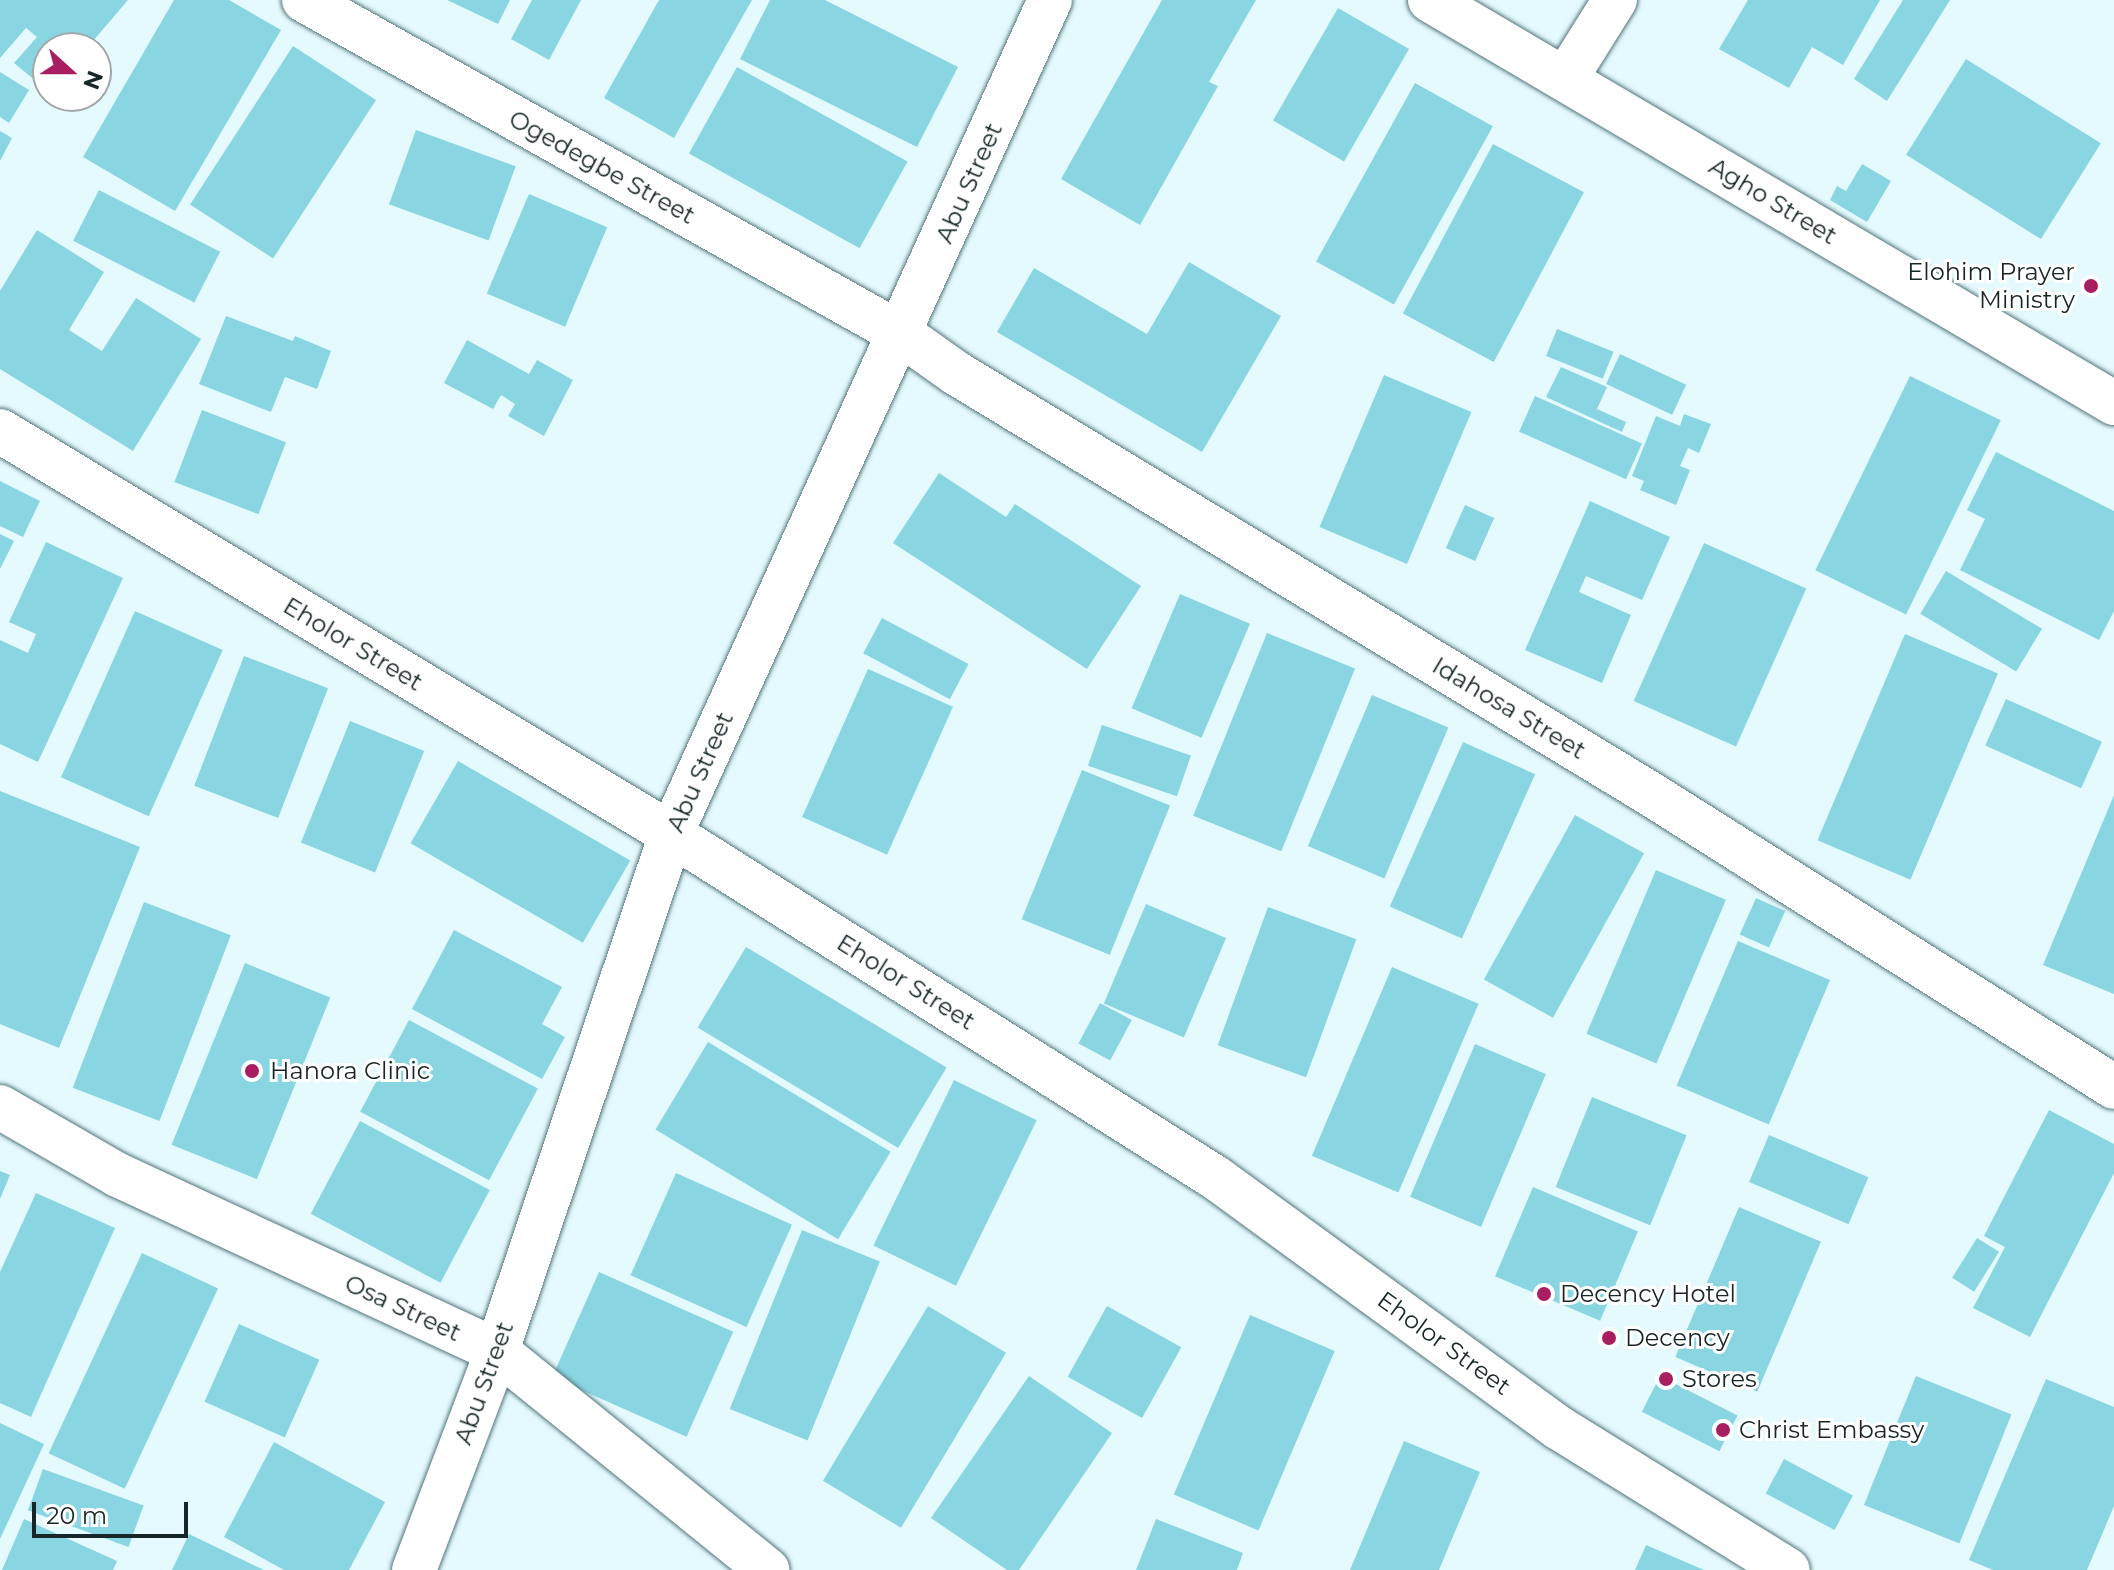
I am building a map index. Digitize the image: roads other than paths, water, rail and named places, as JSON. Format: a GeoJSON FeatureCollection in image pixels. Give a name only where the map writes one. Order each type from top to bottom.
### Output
{"type":"FeatureCollection","features":[{"type":"Feature","properties":{"kind":"street","name":"Ogedegbe Street"},"geometry":{"type":"LineString","coordinates":[[304,0],[901,334]]}},
{"type":"Feature","properties":{"kind":"street","name":"Abu Street"},"geometry":{"type":"LineString","coordinates":[[414,1570],[497,1351],[671,834],[901,334],[1050,0]]}},
{"type":"Feature","properties":{"kind":"street","name":"Agho Street"},"geometry":{"type":"LineString","coordinates":[[1430,0],[2114,403]]}},
{"type":"Feature","properties":{"kind":"street"},"geometry":{"type":"LineString","coordinates":[[1566,78],[1615,0]]}},
{"type":"Feature","properties":{"kind":"street","name":"Idahosa Street"},"geometry":{"type":"LineString","coordinates":[[901,334],[956,373],[1649,793],[2114,1087]]}},
{"type":"Feature","properties":{"kind":"street","name":"Eholor Street"},"geometry":{"type":"LineString","coordinates":[[0,431],[671,834],[1216,1178],[1559,1428],[1788,1570]]}},
{"type":"Feature","properties":{"kind":"street","name":"Osa Street"},"geometry":{"type":"LineString","coordinates":[[0,1107],[118,1175],[497,1351],[767,1570]]}},
{"type":"Feature","properties":{"kind":"place","name":"Elohim Prayer Ministry"},"geometry":{"type":"Point","coordinates":[2091,286]}},
{"type":"Feature","properties":{"kind":"place","name":"Hanora Clinic"},"geometry":{"type":"Point","coordinates":[252,1071]}},
{"type":"Feature","properties":{"kind":"place","name":"Decency Hotel"},"geometry":{"type":"Point","coordinates":[1544,1294]}},
{"type":"Feature","properties":{"kind":"place","name":"Decency"},"geometry":{"type":"Point","coordinates":[1609,1338]}},
{"type":"Feature","properties":{"kind":"place","name":"Stores"},"geometry":{"type":"Point","coordinates":[1666,1379]}},
{"type":"Feature","properties":{"kind":"place","name":"Christ Embassy"},"geometry":{"type":"Point","coordinates":[1723,1430]}}]}
